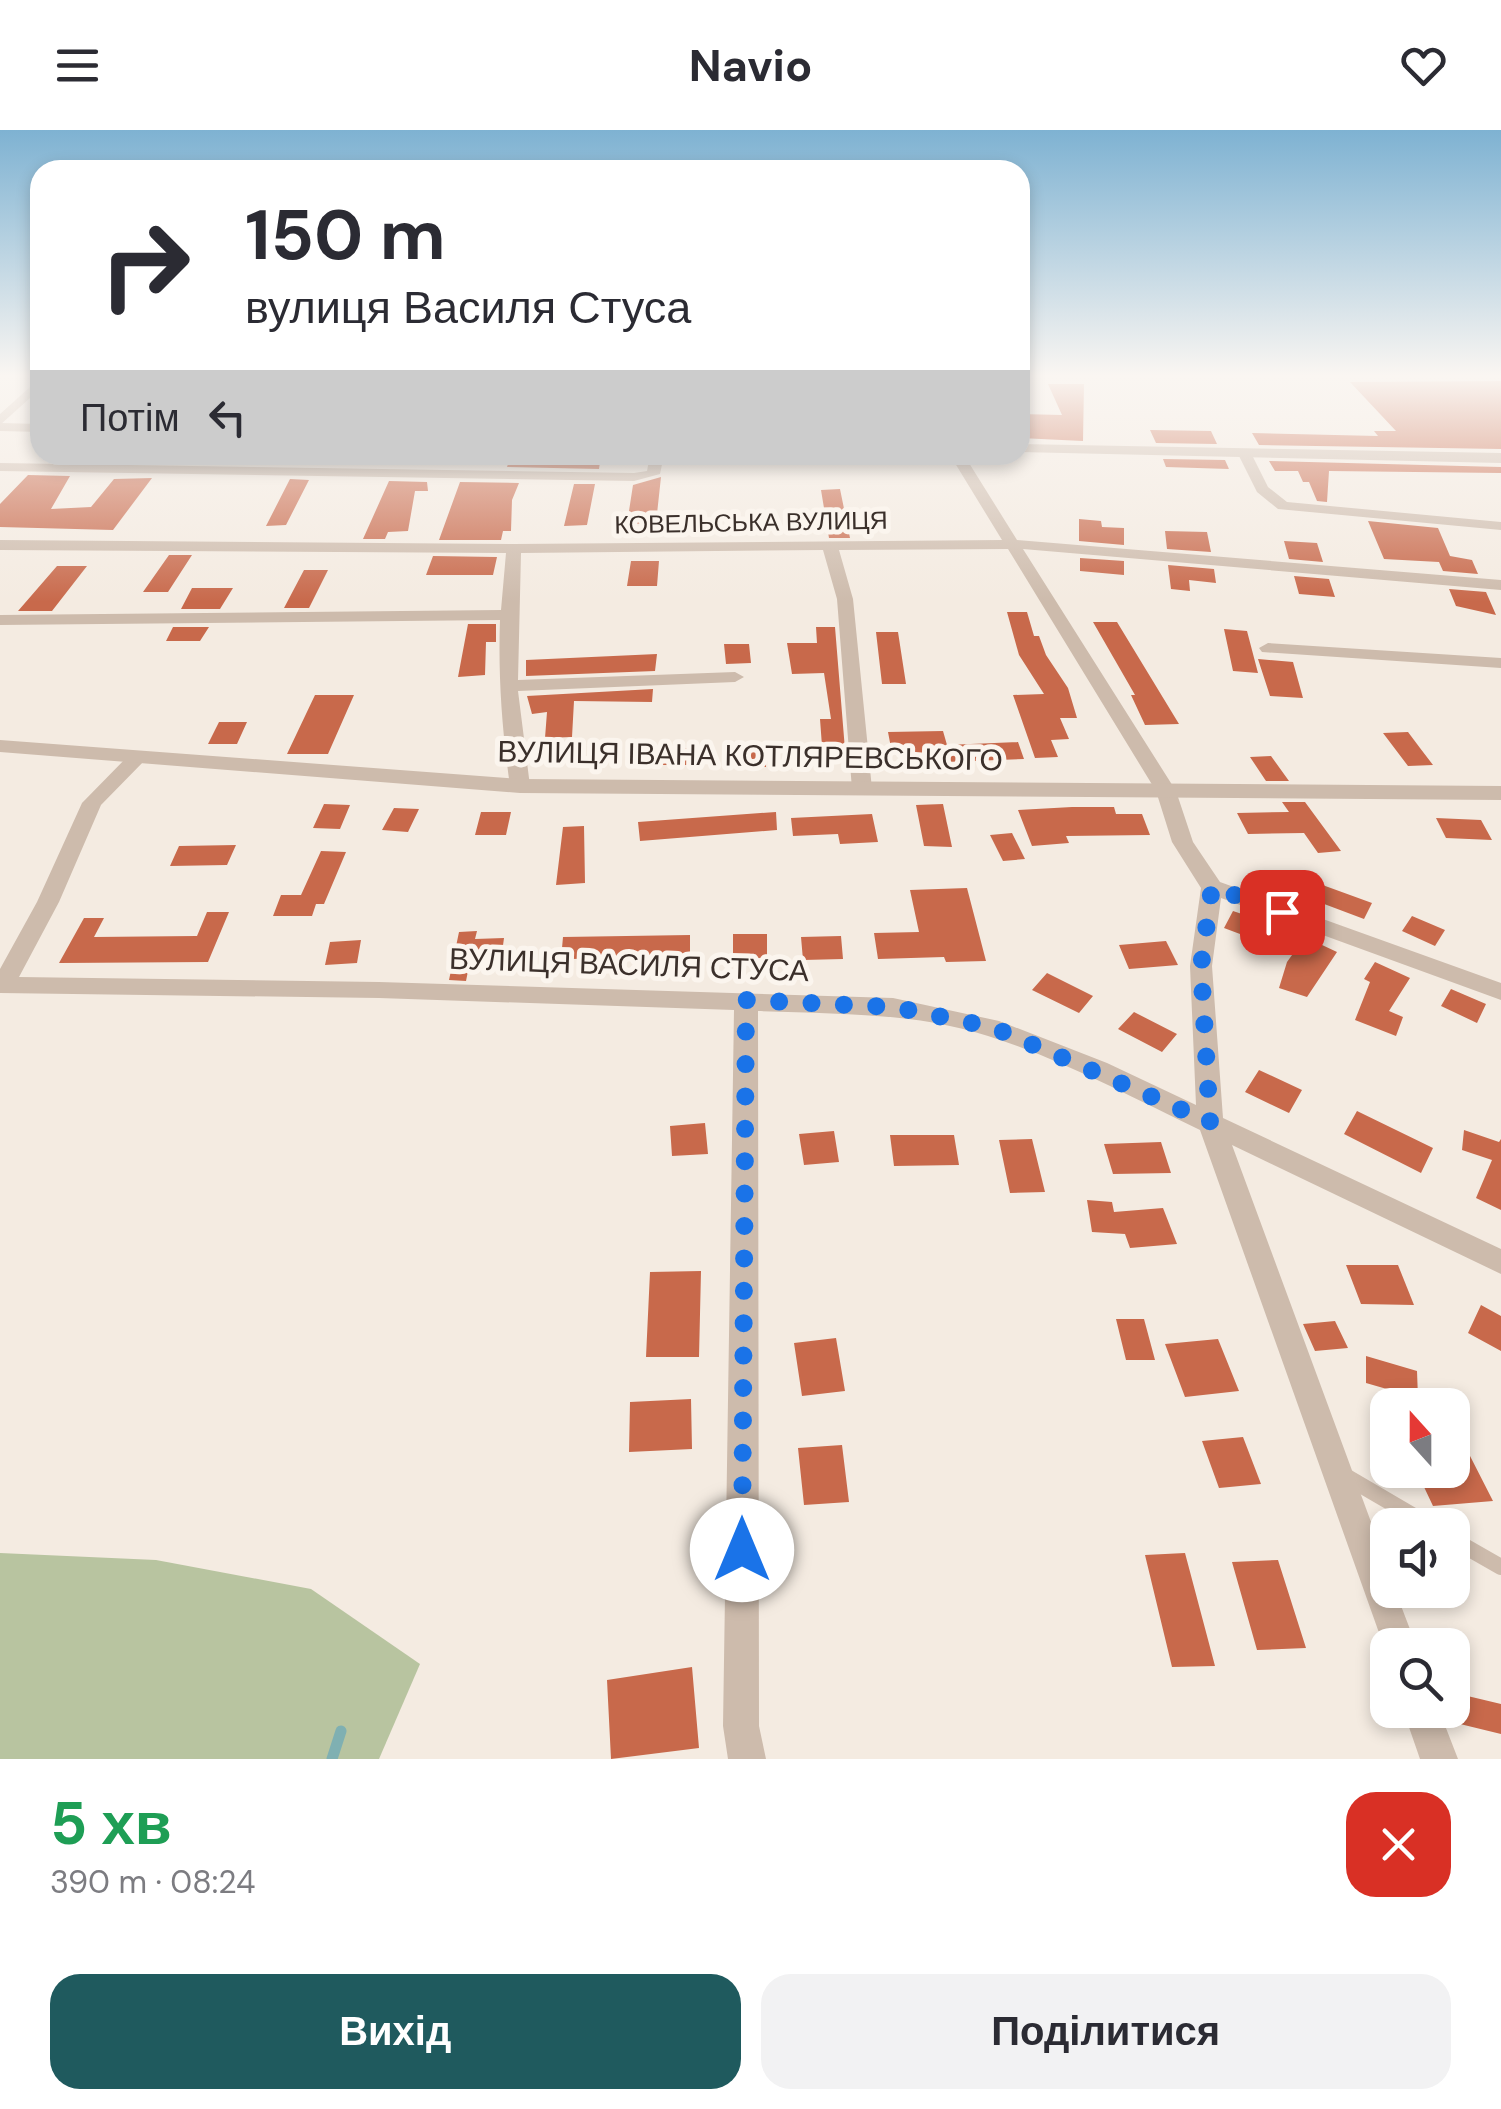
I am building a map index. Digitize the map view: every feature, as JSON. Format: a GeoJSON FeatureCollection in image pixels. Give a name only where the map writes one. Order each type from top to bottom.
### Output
{"type":"FeatureCollection","features":[{"type":"Feature","properties":{"kind":"street"},"geometry":{"type":"LineString","coordinates":[[1133,450],[1501,458]]}},
{"type":"Feature","properties":{"kind":"street"},"geometry":{"type":"LineString","coordinates":[[1244,452],[1262,489],[1283,506],[1501,526]]}},
{"type":"Feature","properties":{"kind":"street"},"geometry":{"type":"LineString","coordinates":[[366,472],[371,465]]}},
{"type":"Feature","properties":{"kind":"street"},"geometry":{"type":"LineString","coordinates":[[0,466],[634,477],[653,474],[655,465]]}},
{"type":"Feature","properties":{"kind":"street"},"geometry":{"type":"LineString","coordinates":[[964,465],[1166,791],[1171,818],[1188,858],[1212,887],[1501,992]]}},
{"type":"Feature","properties":{"kind":"street","name":"КОВЕЛЬСЬКА ВУЛИЦЯ"},"geometry":{"type":"LineString","coordinates":[[0,545],[514,549],[1012,544],[1501,585]]}},
{"type":"Feature","properties":{"kind":"street"},"geometry":{"type":"LineString","coordinates":[[830,547],[846,599],[862,789]]}},
{"type":"Feature","properties":{"kind":"street"},"geometry":{"type":"LineString","coordinates":[[514,549],[506,615],[508,686],[520,786]]}},
{"type":"Feature","properties":{"kind":"street"},"geometry":{"type":"LineString","coordinates":[[0,620],[506,615]]}},
{"type":"Feature","properties":{"kind":"street"},"geometry":{"type":"LineString","coordinates":[[1268,648],[1501,663]]}},
{"type":"Feature","properties":{"kind":"street"},"geometry":{"type":"LineString","coordinates":[[508,686],[734,677]]}},
{"type":"Feature","properties":{"kind":"street","name":"ВУЛИЦЯ ІВАНА КОТЛЯРЕВСЬКОГО"},"geometry":{"type":"LineString","coordinates":[[0,746],[520,786],[1501,793]]}},
{"type":"Feature","properties":{"kind":"street"},"geometry":{"type":"LineString","coordinates":[[2,985],[48,902],[92,803],[137,758]]}},
{"type":"Feature","properties":{"kind":"street"},"geometry":{"type":"LineString","coordinates":[[1212,887],[1201,966],[1210,1122],[1392,1628]]}},
{"type":"Feature","properties":{"kind":"street","name":"ВУЛИЦЯ ВАСИЛЯ СТУСА"},"geometry":{"type":"LineString","coordinates":[[2,985],[746,1000],[894,1007],[992,1027],[1210,1122],[1501,1262]]}},
{"type":"Feature","properties":{"kind":"street"},"geometry":{"type":"LineString","coordinates":[[746,1000],[741,1726],[747,1759]]}},
{"type":"Feature","properties":{"kind":"street"},"geometry":{"type":"LineString","coordinates":[[1428,1728],[1439,1759]]}},
{"type":"Feature","properties":{"kind":"lane"},"geometry":{"type":"LineString","coordinates":[[1335,1470],[1400,1508]]}},
{"type":"Feature","properties":{"kind":"lane"},"geometry":{"type":"LineString","coordinates":[[1470,1549],[1501,1567]]}},
{"type":"Feature","properties":{"kind":"green space"},"geometry":{"type":"Polygon","coordinates":[[[0,1553],[156,1560],[311,1589],[420,1664],[379,1759],[0,1759],[0,1553]]]}},
{"type":"Feature","properties":{"kind":"building"},"geometry":{"type":"Polygon","coordinates":[[[1163,459],[1225,460],[1229,469],[1166,467],[1163,459]]]}},
{"type":"Feature","properties":{"kind":"building"},"geometry":{"type":"Polygon","coordinates":[[[1269,461],[1501,467],[1501,473],[1329,471],[1327,502],[1317,501],[1309,482],[1303,482],[1298,471],[1275,471],[1269,461]]]}},
{"type":"Feature","properties":{"kind":"building"},"geometry":{"type":"Polygon","coordinates":[[[508,465],[600,465],[599,469],[508,465]]]}},
{"type":"Feature","properties":{"kind":"building"},"geometry":{"type":"Polygon","coordinates":[[[28,475],[70,476],[51,509],[91,507],[114,479],[152,478],[113,530],[0,527],[0,504],[28,475]]]}},
{"type":"Feature","properties":{"kind":"building"},"geometry":{"type":"Polygon","coordinates":[[[661,477],[656,523],[627,524],[633,485],[661,477]]]}},
{"type":"Feature","properties":{"kind":"building"},"geometry":{"type":"Polygon","coordinates":[[[290,479],[309,480],[286,525],[266,526],[290,479]]]}},
{"type":"Feature","properties":{"kind":"building"},"geometry":{"type":"Polygon","coordinates":[[[389,481],[427,482],[428,491],[415,491],[408,531],[388,532],[385,539],[363,539],[389,481]]]}},
{"type":"Feature","properties":{"kind":"building"},"geometry":{"type":"Polygon","coordinates":[[[460,482],[519,483],[512,500],[511,531],[503,531],[501,540],[439,540],[460,482]]]}},
{"type":"Feature","properties":{"kind":"building"},"geometry":{"type":"Polygon","coordinates":[[[574,484],[595,484],[587,525],[564,526],[574,484]]]}},
{"type":"Feature","properties":{"kind":"building"},"geometry":{"type":"Polygon","coordinates":[[[840,489],[850,538],[829,538],[821,490],[840,489]]]}},
{"type":"Feature","properties":{"kind":"building"},"geometry":{"type":"Polygon","coordinates":[[[1079,519],[1101,521],[1102,527],[1124,528],[1124,545],[1079,541],[1079,519]]]}},
{"type":"Feature","properties":{"kind":"building"},"geometry":{"type":"Polygon","coordinates":[[[1368,521],[1438,528],[1450,556],[1472,560],[1478,574],[1443,571],[1439,562],[1384,559],[1368,521]]]}},
{"type":"Feature","properties":{"kind":"building"},"geometry":{"type":"Polygon","coordinates":[[[1165,531],[1207,532],[1211,552],[1167,549],[1165,531]]]}},
{"type":"Feature","properties":{"kind":"building"},"geometry":{"type":"Polygon","coordinates":[[[1284,541],[1317,543],[1323,562],[1289,559],[1284,541]]]}},
{"type":"Feature","properties":{"kind":"building"},"geometry":{"type":"Polygon","coordinates":[[[169,555],[192,555],[168,592],[143,592],[169,555]]]}},
{"type":"Feature","properties":{"kind":"building"},"geometry":{"type":"Polygon","coordinates":[[[433,556],[497,557],[493,575],[426,575],[433,556]]]}},
{"type":"Feature","properties":{"kind":"building"},"geometry":{"type":"Polygon","coordinates":[[[1080,558],[1124,561],[1124,575],[1080,571],[1080,558]]]}},
{"type":"Feature","properties":{"kind":"building"},"geometry":{"type":"Polygon","coordinates":[[[631,561],[659,561],[657,586],[627,586],[631,561]]]}},
{"type":"Feature","properties":{"kind":"building"},"geometry":{"type":"Polygon","coordinates":[[[1168,565],[1214,569],[1216,583],[1189,580],[1190,591],[1171,589],[1168,565]]]}},
{"type":"Feature","properties":{"kind":"building"},"geometry":{"type":"Polygon","coordinates":[[[57,566],[87,566],[52,611],[18,611],[57,566]]]}},
{"type":"Feature","properties":{"kind":"building"},"geometry":{"type":"Polygon","coordinates":[[[304,570],[328,570],[309,608],[284,608],[304,570]]]}},
{"type":"Feature","properties":{"kind":"building"},"geometry":{"type":"Polygon","coordinates":[[[1294,576],[1329,579],[1335,597],[1299,594],[1294,576]]]}},
{"type":"Feature","properties":{"kind":"building"},"geometry":{"type":"Polygon","coordinates":[[[192,588],[233,588],[220,609],[181,609],[192,588]]]}},
{"type":"Feature","properties":{"kind":"building"},"geometry":{"type":"Polygon","coordinates":[[[1449,589],[1486,592],[1496,615],[1456,606],[1449,589]]]}},
{"type":"Feature","properties":{"kind":"building"},"geometry":{"type":"Polygon","coordinates":[[[1007,612],[1027,612],[1034,636],[1039,636],[1046,655],[1068,688],[1077,718],[1060,718],[1069,739],[1051,740],[1058,757],[1035,758],[1013,695],[1044,694],[1019,655],[1007,612]]]}},
{"type":"Feature","properties":{"kind":"building"},"geometry":{"type":"Polygon","coordinates":[[[1093,622],[1117,622],[1179,724],[1145,725],[1131,695],[1135,695],[1093,622]]]}},
{"type":"Feature","properties":{"kind":"building"},"geometry":{"type":"Polygon","coordinates":[[[468,624],[496,624],[496,642],[486,642],[485,675],[458,677],[468,624]]]}},
{"type":"Feature","properties":{"kind":"building"},"geometry":{"type":"Polygon","coordinates":[[[173,627],[209,627],[200,641],[166,641],[173,627]]]}},
{"type":"Feature","properties":{"kind":"building"},"geometry":{"type":"Polygon","coordinates":[[[816,627],[835,627],[846,762],[784,765],[783,748],[822,746],[820,719],[831,719],[824,673],[792,674],[787,643],[817,643],[816,627]]]}},
{"type":"Feature","properties":{"kind":"building"},"geometry":{"type":"Polygon","coordinates":[[[1224,629],[1247,631],[1258,673],[1233,671],[1224,629]]]}},
{"type":"Feature","properties":{"kind":"building"},"geometry":{"type":"Polygon","coordinates":[[[876,632],[898,632],[906,684],[882,684],[876,632]]]}},
{"type":"Feature","properties":{"kind":"building"},"geometry":{"type":"Polygon","coordinates":[[[724,644],[749,644],[751,663],[726,664],[724,644]]]}},
{"type":"Feature","properties":{"kind":"building"},"geometry":{"type":"Polygon","coordinates":[[[657,654],[655,671],[526,676],[526,660],[657,654]]]}},
{"type":"Feature","properties":{"kind":"building"},"geometry":{"type":"Polygon","coordinates":[[[1258,659],[1293,662],[1303,698],[1270,696],[1258,659]]]}},
{"type":"Feature","properties":{"kind":"building"},"geometry":{"type":"Polygon","coordinates":[[[653,689],[652,702],[574,701],[572,737],[545,738],[547,712],[532,714],[527,696],[653,689]]]}},
{"type":"Feature","properties":{"kind":"building"},"geometry":{"type":"Polygon","coordinates":[[[315,695],[354,695],[328,754],[287,754],[315,695]]]}},
{"type":"Feature","properties":{"kind":"building"},"geometry":{"type":"Polygon","coordinates":[[[219,722],[247,722],[237,744],[208,744],[219,722]]]}},
{"type":"Feature","properties":{"kind":"building"},"geometry":{"type":"Polygon","coordinates":[[[943,731],[947,745],[1018,742],[1024,759],[945,762],[945,752],[892,753],[888,732],[943,731]]]}},
{"type":"Feature","properties":{"kind":"building"},"geometry":{"type":"Polygon","coordinates":[[[1408,732],[1433,765],[1408,766],[1383,733],[1408,732]]]}},
{"type":"Feature","properties":{"kind":"building"},"geometry":{"type":"Polygon","coordinates":[[[635,748],[699,748],[698,765],[635,765],[635,748]]]}},
{"type":"Feature","properties":{"kind":"building"},"geometry":{"type":"Polygon","coordinates":[[[737,750],[766,750],[766,767],[737,767],[737,750]]]}},
{"type":"Feature","properties":{"kind":"building"},"geometry":{"type":"Polygon","coordinates":[[[1271,756],[1289,781],[1266,781],[1250,757],[1271,756]]]}},
{"type":"Feature","properties":{"kind":"building"},"geometry":{"type":"Polygon","coordinates":[[[1282,802],[1305,802],[1341,851],[1318,853],[1304,833],[1248,834],[1237,813],[1289,812],[1282,802]]]}},
{"type":"Feature","properties":{"kind":"building"},"geometry":{"type":"Polygon","coordinates":[[[324,804],[350,805],[340,829],[313,828],[324,804]]]}},
{"type":"Feature","properties":{"kind":"building"},"geometry":{"type":"Polygon","coordinates":[[[943,804],[952,847],[924,846],[916,805],[943,804]]]}},
{"type":"Feature","properties":{"kind":"building"},"geometry":{"type":"Polygon","coordinates":[[[1114,807],[1116,814],[1142,814],[1150,835],[1066,836],[1069,843],[1032,846],[1018,810],[1114,807]]]}},
{"type":"Feature","properties":{"kind":"building"},"geometry":{"type":"Polygon","coordinates":[[[394,808],[419,809],[408,832],[382,830],[394,808]]]}},
{"type":"Feature","properties":{"kind":"building"},"geometry":{"type":"Polygon","coordinates":[[[481,812],[511,812],[506,835],[475,835],[481,812]]]}},
{"type":"Feature","properties":{"kind":"building"},"geometry":{"type":"Polygon","coordinates":[[[776,812],[777,830],[640,841],[638,822],[776,812]]]}},
{"type":"Feature","properties":{"kind":"building"},"geometry":{"type":"Polygon","coordinates":[[[872,814],[878,842],[840,844],[838,834],[793,836],[791,818],[872,814]]]}},
{"type":"Feature","properties":{"kind":"building"},"geometry":{"type":"Polygon","coordinates":[[[1436,818],[1481,820],[1492,840],[1446,838],[1436,818]]]}},
{"type":"Feature","properties":{"kind":"building"},"geometry":{"type":"Polygon","coordinates":[[[584,826],[585,883],[556,885],[563,827],[584,826]]]}},
{"type":"Feature","properties":{"kind":"building"},"geometry":{"type":"Polygon","coordinates":[[[1012,833],[1025,859],[1003,861],[990,835],[1012,833]]]}},
{"type":"Feature","properties":{"kind":"building"},"geometry":{"type":"Polygon","coordinates":[[[236,845],[227,865],[170,866],[179,846],[236,845]]]}},
{"type":"Feature","properties":{"kind":"building"},"geometry":{"type":"Polygon","coordinates":[[[321,851],[346,852],[324,904],[316,904],[312,916],[273,916],[281,895],[301,895],[321,851]]]}},
{"type":"Feature","properties":{"kind":"building"},"geometry":{"type":"Polygon","coordinates":[[[1284,871],[1372,903],[1364,919],[1279,887],[1284,871]]]}},
{"type":"Feature","properties":{"kind":"building"},"geometry":{"type":"Polygon","coordinates":[[[967,888],[986,961],[946,962],[944,957],[878,959],[874,933],[919,932],[910,890],[967,888]]]}},
{"type":"Feature","properties":{"kind":"building"},"geometry":{"type":"Polygon","coordinates":[[[1233,911],[1266,922],[1256,940],[1224,928],[1233,911]]]}},
{"type":"Feature","properties":{"kind":"building"},"geometry":{"type":"Polygon","coordinates":[[[207,912],[229,912],[208,962],[59,963],[84,918],[104,918],[94,937],[197,936],[207,912]]]}},
{"type":"Feature","properties":{"kind":"building"},"geometry":{"type":"Polygon","coordinates":[[[1412,916],[1445,930],[1435,946],[1402,931],[1412,916]]]}},
{"type":"Feature","properties":{"kind":"building"},"geometry":{"type":"Polygon","coordinates":[[[477,931],[475,939],[504,938],[501,960],[470,961],[466,981],[449,980],[459,932],[477,931]]]}},
{"type":"Feature","properties":{"kind":"building"},"geometry":{"type":"Polygon","coordinates":[[[733,934],[767,934],[767,958],[733,958],[733,934]]]}},
{"type":"Feature","properties":{"kind":"building"},"geometry":{"type":"Polygon","coordinates":[[[690,935],[690,958],[561,959],[563,937],[690,935]]]}},
{"type":"Feature","properties":{"kind":"building"},"geometry":{"type":"Polygon","coordinates":[[[841,936],[843,959],[803,960],[801,937],[841,936]]]}},
{"type":"Feature","properties":{"kind":"building"},"geometry":{"type":"Polygon","coordinates":[[[1305,937],[1337,952],[1307,997],[1279,988],[1287,962],[1305,937]]]}},
{"type":"Feature","properties":{"kind":"building"},"geometry":{"type":"Polygon","coordinates":[[[361,940],[357,963],[325,965],[330,942],[361,940]]]}},
{"type":"Feature","properties":{"kind":"building"},"geometry":{"type":"Polygon","coordinates":[[[1166,941],[1178,965],[1129,969],[1119,945],[1166,941]]]}},
{"type":"Feature","properties":{"kind":"building"},"geometry":{"type":"Polygon","coordinates":[[[1375,962],[1410,978],[1389,1011],[1403,1017],[1396,1036],[1355,1020],[1370,982],[1364,979],[1375,962]]]}},
{"type":"Feature","properties":{"kind":"building"},"geometry":{"type":"Polygon","coordinates":[[[1047,973],[1093,996],[1079,1013],[1032,990],[1047,973]]]}},
{"type":"Feature","properties":{"kind":"building"},"geometry":{"type":"Polygon","coordinates":[[[1451,989],[1486,1004],[1477,1023],[1441,1006],[1451,989]]]}},
{"type":"Feature","properties":{"kind":"building"},"geometry":{"type":"Polygon","coordinates":[[[1134,1012],[1177,1034],[1162,1052],[1118,1029],[1134,1012]]]}},
{"type":"Feature","properties":{"kind":"building"},"geometry":{"type":"Polygon","coordinates":[[[1259,1070],[1302,1090],[1289,1113],[1245,1092],[1259,1070]]]}},
{"type":"Feature","properties":{"kind":"building"},"geometry":{"type":"Polygon","coordinates":[[[1357,1111],[1433,1148],[1421,1173],[1344,1134],[1357,1111]]]}},
{"type":"Feature","properties":{"kind":"building"},"geometry":{"type":"Polygon","coordinates":[[[705,1123],[708,1154],[672,1156],[670,1126],[705,1123]]]}},
{"type":"Feature","properties":{"kind":"building"},"geometry":{"type":"Polygon","coordinates":[[[1464,1130],[1499,1142],[1501,1139],[1501,1210],[1476,1198],[1492,1160],[1462,1150],[1464,1130]]]}},
{"type":"Feature","properties":{"kind":"building"},"geometry":{"type":"Polygon","coordinates":[[[834,1131],[839,1162],[804,1165],[799,1134],[834,1131]]]}},
{"type":"Feature","properties":{"kind":"building"},"geometry":{"type":"Polygon","coordinates":[[[890,1135],[954,1135],[959,1165],[894,1166],[890,1135]]]}},
{"type":"Feature","properties":{"kind":"building"},"geometry":{"type":"Polygon","coordinates":[[[1032,1139],[1045,1192],[1010,1193],[999,1140],[1032,1139]]]}},
{"type":"Feature","properties":{"kind":"building"},"geometry":{"type":"Polygon","coordinates":[[[1161,1142],[1171,1173],[1113,1174],[1104,1144],[1161,1142]]]}},
{"type":"Feature","properties":{"kind":"building"},"geometry":{"type":"Polygon","coordinates":[[[1087,1200],[1112,1202],[1114,1212],[1163,1208],[1177,1244],[1130,1248],[1125,1234],[1092,1232],[1087,1200]]]}},
{"type":"Feature","properties":{"kind":"building"},"geometry":{"type":"Polygon","coordinates":[[[1346,1265],[1398,1265],[1414,1305],[1361,1304],[1346,1265]]]}},
{"type":"Feature","properties":{"kind":"building"},"geometry":{"type":"Polygon","coordinates":[[[701,1271],[699,1357],[646,1357],[650,1272],[701,1271]]]}},
{"type":"Feature","properties":{"kind":"building"},"geometry":{"type":"Polygon","coordinates":[[[1481,1305],[1501,1316],[1501,1351],[1468,1333],[1481,1305]]]}},
{"type":"Feature","properties":{"kind":"building"},"geometry":{"type":"Polygon","coordinates":[[[1116,1319],[1144,1319],[1155,1360],[1126,1360],[1116,1319]]]}},
{"type":"Feature","properties":{"kind":"building"},"geometry":{"type":"Polygon","coordinates":[[[1335,1321],[1348,1348],[1315,1351],[1303,1324],[1335,1321]]]}},
{"type":"Feature","properties":{"kind":"building"},"geometry":{"type":"Polygon","coordinates":[[[836,1338],[845,1391],[802,1396],[794,1343],[836,1338]]]}},
{"type":"Feature","properties":{"kind":"building"},"geometry":{"type":"Polygon","coordinates":[[[1218,1339],[1239,1391],[1185,1397],[1165,1344],[1218,1339]]]}},
{"type":"Feature","properties":{"kind":"building"},"geometry":{"type":"Polygon","coordinates":[[[1366,1356],[1417,1371],[1418,1388],[1383,1388],[1366,1383],[1366,1356]]]}},
{"type":"Feature","properties":{"kind":"building"},"geometry":{"type":"Polygon","coordinates":[[[691,1399],[692,1449],[629,1452],[630,1402],[691,1399]]]}},
{"type":"Feature","properties":{"kind":"building"},"geometry":{"type":"Polygon","coordinates":[[[1243,1437],[1261,1484],[1219,1488],[1202,1441],[1243,1437]]]}},
{"type":"Feature","properties":{"kind":"building"},"geometry":{"type":"Polygon","coordinates":[[[842,1445],[849,1502],[804,1505],[798,1448],[842,1445]]]}},
{"type":"Feature","properties":{"kind":"building"},"geometry":{"type":"Polygon","coordinates":[[[1470,1456],[1493,1501],[1433,1506],[1424,1488],[1470,1488],[1470,1456]]]}},
{"type":"Feature","properties":{"kind":"building"},"geometry":{"type":"Polygon","coordinates":[[[1185,1553],[1215,1666],[1172,1667],[1145,1555],[1185,1553]]]}},
{"type":"Feature","properties":{"kind":"building"},"geometry":{"type":"Polygon","coordinates":[[[1278,1560],[1306,1648],[1257,1650],[1232,1562],[1278,1560]]]}},
{"type":"Feature","properties":{"kind":"building"},"geometry":{"type":"Polygon","coordinates":[[[692,1667],[699,1748],[611,1759],[607,1680],[692,1667]]]}},
{"type":"Feature","properties":{"kind":"building"},"geometry":{"type":"Polygon","coordinates":[[[1470,1697],[1501,1704],[1501,1734],[1470,1726],[1470,1697]]]}},
{"type":"Feature","properties":{"kind":"waterway"},"geometry":{"type":"LineString","coordinates":[[332,1759],[341,1731]]}},
{"type":"Feature","properties":{"kind":"route"},"geometry":{"type":"LineString","coordinates":[[742,1550],[746,1000],[894,1007],[992,1027],[1210,1122],[1201,966],[1212,887],[1282,912]]}}]}
